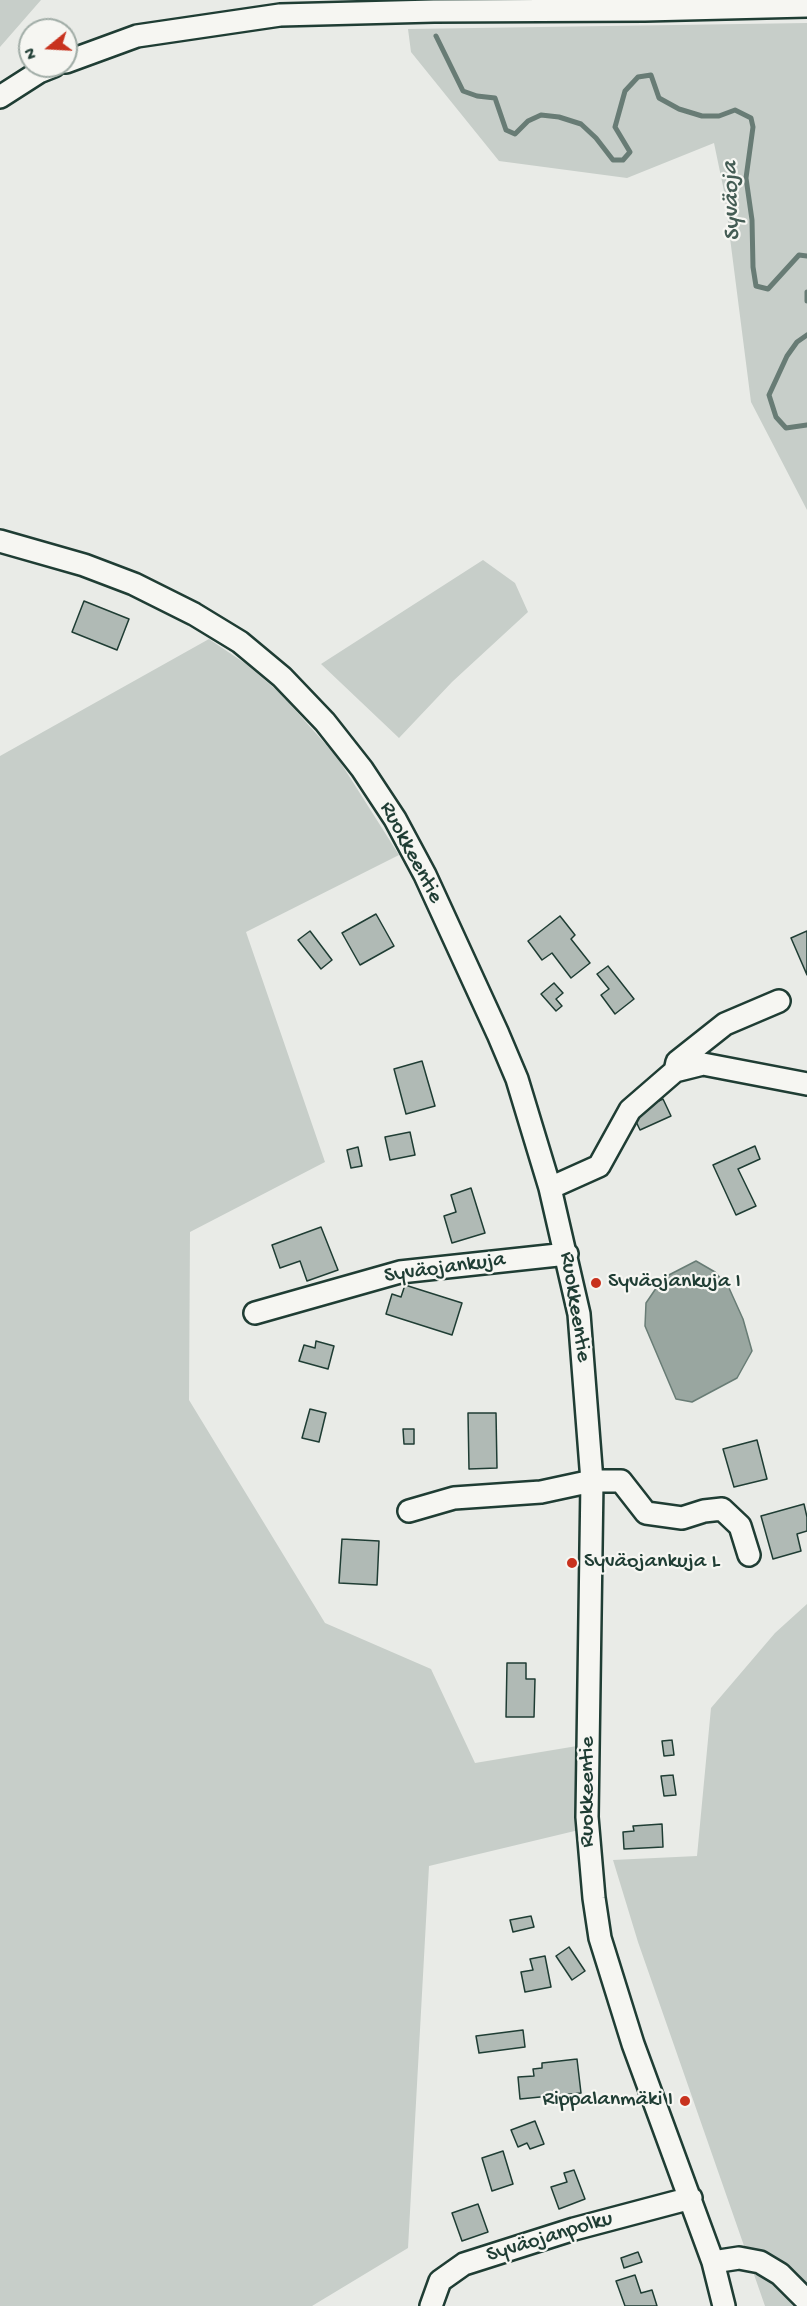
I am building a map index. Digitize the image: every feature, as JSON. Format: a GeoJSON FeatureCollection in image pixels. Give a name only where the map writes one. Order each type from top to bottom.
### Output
{"type":"FeatureCollection","features":[{"type":"Feature","properties":{"kind":"street"},"geometry":{"type":"LineString","coordinates":[[78,58],[137,36],[280,15],[807,6]]}},
{"type":"Feature","properties":{"kind":"street"},"geometry":{"type":"LineString","coordinates":[[0,97],[30,78]]}},
{"type":"Feature","properties":{"kind":"street","name":"Ruokkeentie"},"geometry":{"type":"LineString","coordinates":[[0,541],[84,565],[134,584],[194,614],[248,649],[282,677],[325,722],[369,779],[395,819],[425,875],[517,1079],[550,1188],[579,1314],[592,1481],[587,1817],[600,1938],[633,2044],[713,2262],[724,2306]]}},
{"type":"Feature","properties":{"kind":"street"},"geometry":{"type":"LineString","coordinates":[[675,1071],[677,1062],[725,1024],[779,1000]]}},
{"type":"Feature","properties":{"kind":"street"},"geometry":{"type":"LineString","coordinates":[[550,1188],[598,1166],[630,1110],[675,1071],[703,1065],[807,1083]]}},
{"type":"Feature","properties":{"kind":"street","name":"Syväojankuja"},"geometry":{"type":"LineString","coordinates":[[255,1313],[400,1272],[567,1254]]}},
{"type":"Feature","properties":{"kind":"street"},"geometry":{"type":"LineString","coordinates":[[408,1511],[454,1498],[541,1492],[592,1481],[621,1481],[646,1513],[682,1518],[704,1511],[722,1509],[740,1526],[749,1555]]}},
{"type":"Feature","properties":{"kind":"street","name":"Syväojanpolku"},"geometry":{"type":"LineString","coordinates":[[431,2306],[440,2281],[464,2265],[574,2229],[691,2198]]}},
{"type":"Feature","properties":{"kind":"street"},"geometry":{"type":"LineString","coordinates":[[713,2262],[739,2258],[760,2262],[780,2274],[807,2301]]}},
{"type":"Feature","properties":{"kind":"shaded area"},"geometry":{"type":"Polygon","coordinates":[[[0,0],[41,0],[25,18],[18,18],[18,26],[0,47],[0,0]]]}},
{"type":"Feature","properties":{"kind":"shaded area"},"geometry":{"type":"Polygon","coordinates":[[[807,23],[807,510],[751,402],[724,191],[714,143],[627,178],[499,161],[411,52],[408,29],[807,23]]]}},
{"type":"Feature","properties":{"kind":"shaded area"},"geometry":{"type":"Polygon","coordinates":[[[483,560],[515,583],[528,612],[452,682],[399,738],[321,664],[483,560]]]}},
{"type":"Feature","properties":{"kind":"shaded area"},"geometry":{"type":"Polygon","coordinates":[[[209,639],[246,664],[280,693],[337,757],[399,855],[246,932],[325,1162],[190,1232],[189,1400],[325,1623],[431,1669],[475,1763],[583,1745],[583,1829],[429,1866],[408,2248],[312,2306],[0,2306],[0,756],[209,639]]]}},
{"type":"Feature","properties":{"kind":"shaded area"},"geometry":{"type":"Polygon","coordinates":[[[696,1261],[715,1272],[729,1288],[743,1319],[752,1351],[737,1378],[692,1402],[676,1399],[645,1326],[646,1303],[663,1278],[696,1261]]]}},
{"type":"Feature","properties":{"kind":"shaded area"},"geometry":{"type":"Polygon","coordinates":[[[807,1604],[807,2306],[765,2306],[638,1942],[613,1860],[697,1856],[711,1708],[775,1633],[807,1604]]]}},
{"type":"Feature","properties":{"kind":"building"},"geometry":{"type":"Polygon","coordinates":[[[84,601],[129,619],[117,650],[72,632],[84,601]]]}},
{"type":"Feature","properties":{"kind":"building"},"geometry":{"type":"Polygon","coordinates":[[[376,914],[394,946],[360,965],[342,933],[376,914]]]}},
{"type":"Feature","properties":{"kind":"building"},"geometry":{"type":"Polygon","coordinates":[[[560,916],[575,935],[571,939],[590,963],[571,978],[552,953],[542,960],[528,941],[560,916]]]}},
{"type":"Feature","properties":{"kind":"building"},"geometry":{"type":"Polygon","coordinates":[[[310,931],[332,960],[321,969],[298,940],[310,931]]]}},
{"type":"Feature","properties":{"kind":"building"},"geometry":{"type":"Polygon","coordinates":[[[807,931],[807,975],[791,938],[807,931]]]}},
{"type":"Feature","properties":{"kind":"building"},"geometry":{"type":"Polygon","coordinates":[[[608,966],[634,999],[615,1014],[601,995],[609,989],[597,974],[608,966]]]}},
{"type":"Feature","properties":{"kind":"building"},"geometry":{"type":"Polygon","coordinates":[[[554,983],[563,993],[556,999],[562,1006],[556,1011],[541,994],[554,983]]]}},
{"type":"Feature","properties":{"kind":"building"},"geometry":{"type":"Polygon","coordinates":[[[422,1061],[435,1106],[406,1114],[394,1069],[422,1061]]]}},
{"type":"Feature","properties":{"kind":"building"},"geometry":{"type":"Polygon","coordinates":[[[663,1099],[671,1116],[640,1130],[632,1113],[663,1099]]]}},
{"type":"Feature","properties":{"kind":"building"},"geometry":{"type":"Polygon","coordinates":[[[410,1132],[415,1155],[390,1160],[385,1137],[410,1132]]]}},
{"type":"Feature","properties":{"kind":"building"},"geometry":{"type":"Polygon","coordinates":[[[755,1146],[760,1159],[738,1169],[756,1206],[736,1215],[713,1165],[755,1146]]]}},
{"type":"Feature","properties":{"kind":"building"},"geometry":{"type":"Polygon","coordinates":[[[358,1147],[362,1166],[351,1168],[347,1150],[358,1147]]]}},
{"type":"Feature","properties":{"kind":"building"},"geometry":{"type":"Polygon","coordinates":[[[471,1188],[485,1233],[452,1243],[444,1216],[456,1212],[451,1195],[471,1188]]]}},
{"type":"Feature","properties":{"kind":"building"},"geometry":{"type":"Polygon","coordinates":[[[321,1227],[338,1270],[307,1281],[300,1261],[280,1268],[272,1245],[321,1227]]]}},
{"type":"Feature","properties":{"kind":"building"},"geometry":{"type":"Polygon","coordinates":[[[405,1285],[462,1303],[452,1335],[386,1314],[392,1294],[401,1297],[405,1285]]]}},
{"type":"Feature","properties":{"kind":"building"},"geometry":{"type":"Polygon","coordinates":[[[316,1341],[334,1346],[328,1369],[299,1361],[304,1345],[315,1348],[316,1341]]]}},
{"type":"Feature","properties":{"kind":"building"},"geometry":{"type":"Polygon","coordinates":[[[310,1409],[326,1413],[319,1442],[302,1438],[310,1409]]]}},
{"type":"Feature","properties":{"kind":"building"},"geometry":{"type":"Polygon","coordinates":[[[468,1413],[496,1413],[497,1468],[469,1469],[468,1413]]]}},
{"type":"Feature","properties":{"kind":"building"},"geometry":{"type":"Polygon","coordinates":[[[403,1429],[414,1429],[414,1444],[404,1444],[403,1429]]]}},
{"type":"Feature","properties":{"kind":"building"},"geometry":{"type":"Polygon","coordinates":[[[757,1440],[767,1479],[734,1487],[723,1449],[757,1440]]]}},
{"type":"Feature","properties":{"kind":"building"},"geometry":{"type":"Polygon","coordinates":[[[804,1504],[807,1531],[797,1534],[801,1551],[773,1559],[761,1516],[804,1504]]]}},
{"type":"Feature","properties":{"kind":"building"},"geometry":{"type":"Polygon","coordinates":[[[342,1539],[379,1541],[377,1585],[339,1583],[342,1539]]]}},
{"type":"Feature","properties":{"kind":"building"},"geometry":{"type":"Polygon","coordinates":[[[507,1663],[526,1663],[526,1679],[535,1679],[534,1717],[506,1717],[507,1663]]]}},
{"type":"Feature","properties":{"kind":"building"},"geometry":{"type":"Polygon","coordinates":[[[672,1740],[674,1755],[664,1756],[662,1741],[672,1740]]]}},
{"type":"Feature","properties":{"kind":"building"},"geometry":{"type":"Polygon","coordinates":[[[673,1775],[676,1795],[664,1796],[661,1776],[673,1775]]]}},
{"type":"Feature","properties":{"kind":"building"},"geometry":{"type":"Polygon","coordinates":[[[662,1824],[663,1847],[624,1849],[623,1832],[634,1831],[633,1826],[662,1824]]]}},
{"type":"Feature","properties":{"kind":"building"},"geometry":{"type":"Polygon","coordinates":[[[531,1916],[534,1927],[513,1932],[510,1920],[531,1916]]]}},
{"type":"Feature","properties":{"kind":"building"},"geometry":{"type":"Polygon","coordinates":[[[569,1947],[585,1971],[572,1980],[556,1956],[569,1947]]]}},
{"type":"Feature","properties":{"kind":"building"},"geometry":{"type":"Polygon","coordinates":[[[545,1956],[551,1987],[525,1992],[521,1972],[533,1970],[530,1959],[545,1956]]]}},
{"type":"Feature","properties":{"kind":"building"},"geometry":{"type":"Polygon","coordinates":[[[523,2030],[525,2047],[479,2053],[476,2036],[523,2030]]]}},
{"type":"Feature","properties":{"kind":"building"},"geometry":{"type":"Polygon","coordinates":[[[577,2059],[581,2093],[520,2099],[518,2077],[534,2076],[533,2069],[542,2068],[542,2063],[577,2059]]]}},
{"type":"Feature","properties":{"kind":"building"},"geometry":{"type":"Polygon","coordinates":[[[535,2121],[544,2144],[530,2149],[527,2143],[518,2147],[511,2130],[535,2121]]]}},
{"type":"Feature","properties":{"kind":"building"},"geometry":{"type":"Polygon","coordinates":[[[503,2151],[513,2184],[492,2191],[482,2158],[503,2151]]]}},
{"type":"Feature","properties":{"kind":"building"},"geometry":{"type":"Polygon","coordinates":[[[574,2170],[585,2199],[559,2209],[551,2187],[567,2182],[564,2173],[574,2170]]]}},
{"type":"Feature","properties":{"kind":"building"},"geometry":{"type":"Polygon","coordinates":[[[478,2204],[488,2232],[462,2241],[452,2213],[478,2204]]]}},
{"type":"Feature","properties":{"kind":"building"},"geometry":{"type":"Polygon","coordinates":[[[638,2252],[642,2262],[624,2268],[621,2258],[638,2252]]]}},
{"type":"Feature","properties":{"kind":"building"},"geometry":{"type":"Polygon","coordinates":[[[635,2275],[641,2293],[652,2290],[657,2306],[625,2306],[616,2281],[635,2275]]]}},
{"type":"Feature","properties":{"kind":"waterway","name":"Syväoja"},"geometry":{"type":"LineString","coordinates":[[436,36],[463,91],[477,96],[495,98],[506,130],[515,134],[528,121],[541,115],[559,117],[581,124],[596,138],[613,160],[623,160],[630,152],[615,127],[625,91],[638,77],[651,75],[659,98],[679,109],[702,116],[719,116],[735,110],[751,118],[753,127],[746,178],[752,220],[753,267],[756,286],[768,289],[799,255],[807,256]]}},
{"type":"Feature","properties":{"kind":"waterway","name":"Syväoja"},"geometry":{"type":"LineString","coordinates":[[807,292],[807,301]]}},
{"type":"Feature","properties":{"kind":"waterway","name":"Syväoja"},"geometry":{"type":"LineString","coordinates":[[807,335],[797,342],[787,356],[769,395],[776,417],[786,428],[807,425]]}},
{"type":"Feature","properties":{"kind":"place","name":"Syväojankuja I"},"geometry":{"type":"Point","coordinates":[596,1283]}},
{"type":"Feature","properties":{"kind":"place","name":"Syväojankuja L"},"geometry":{"type":"Point","coordinates":[572,1563]}},
{"type":"Feature","properties":{"kind":"place","name":"Rippalanmäki I"},"geometry":{"type":"Point","coordinates":[685,2101]}}]}
